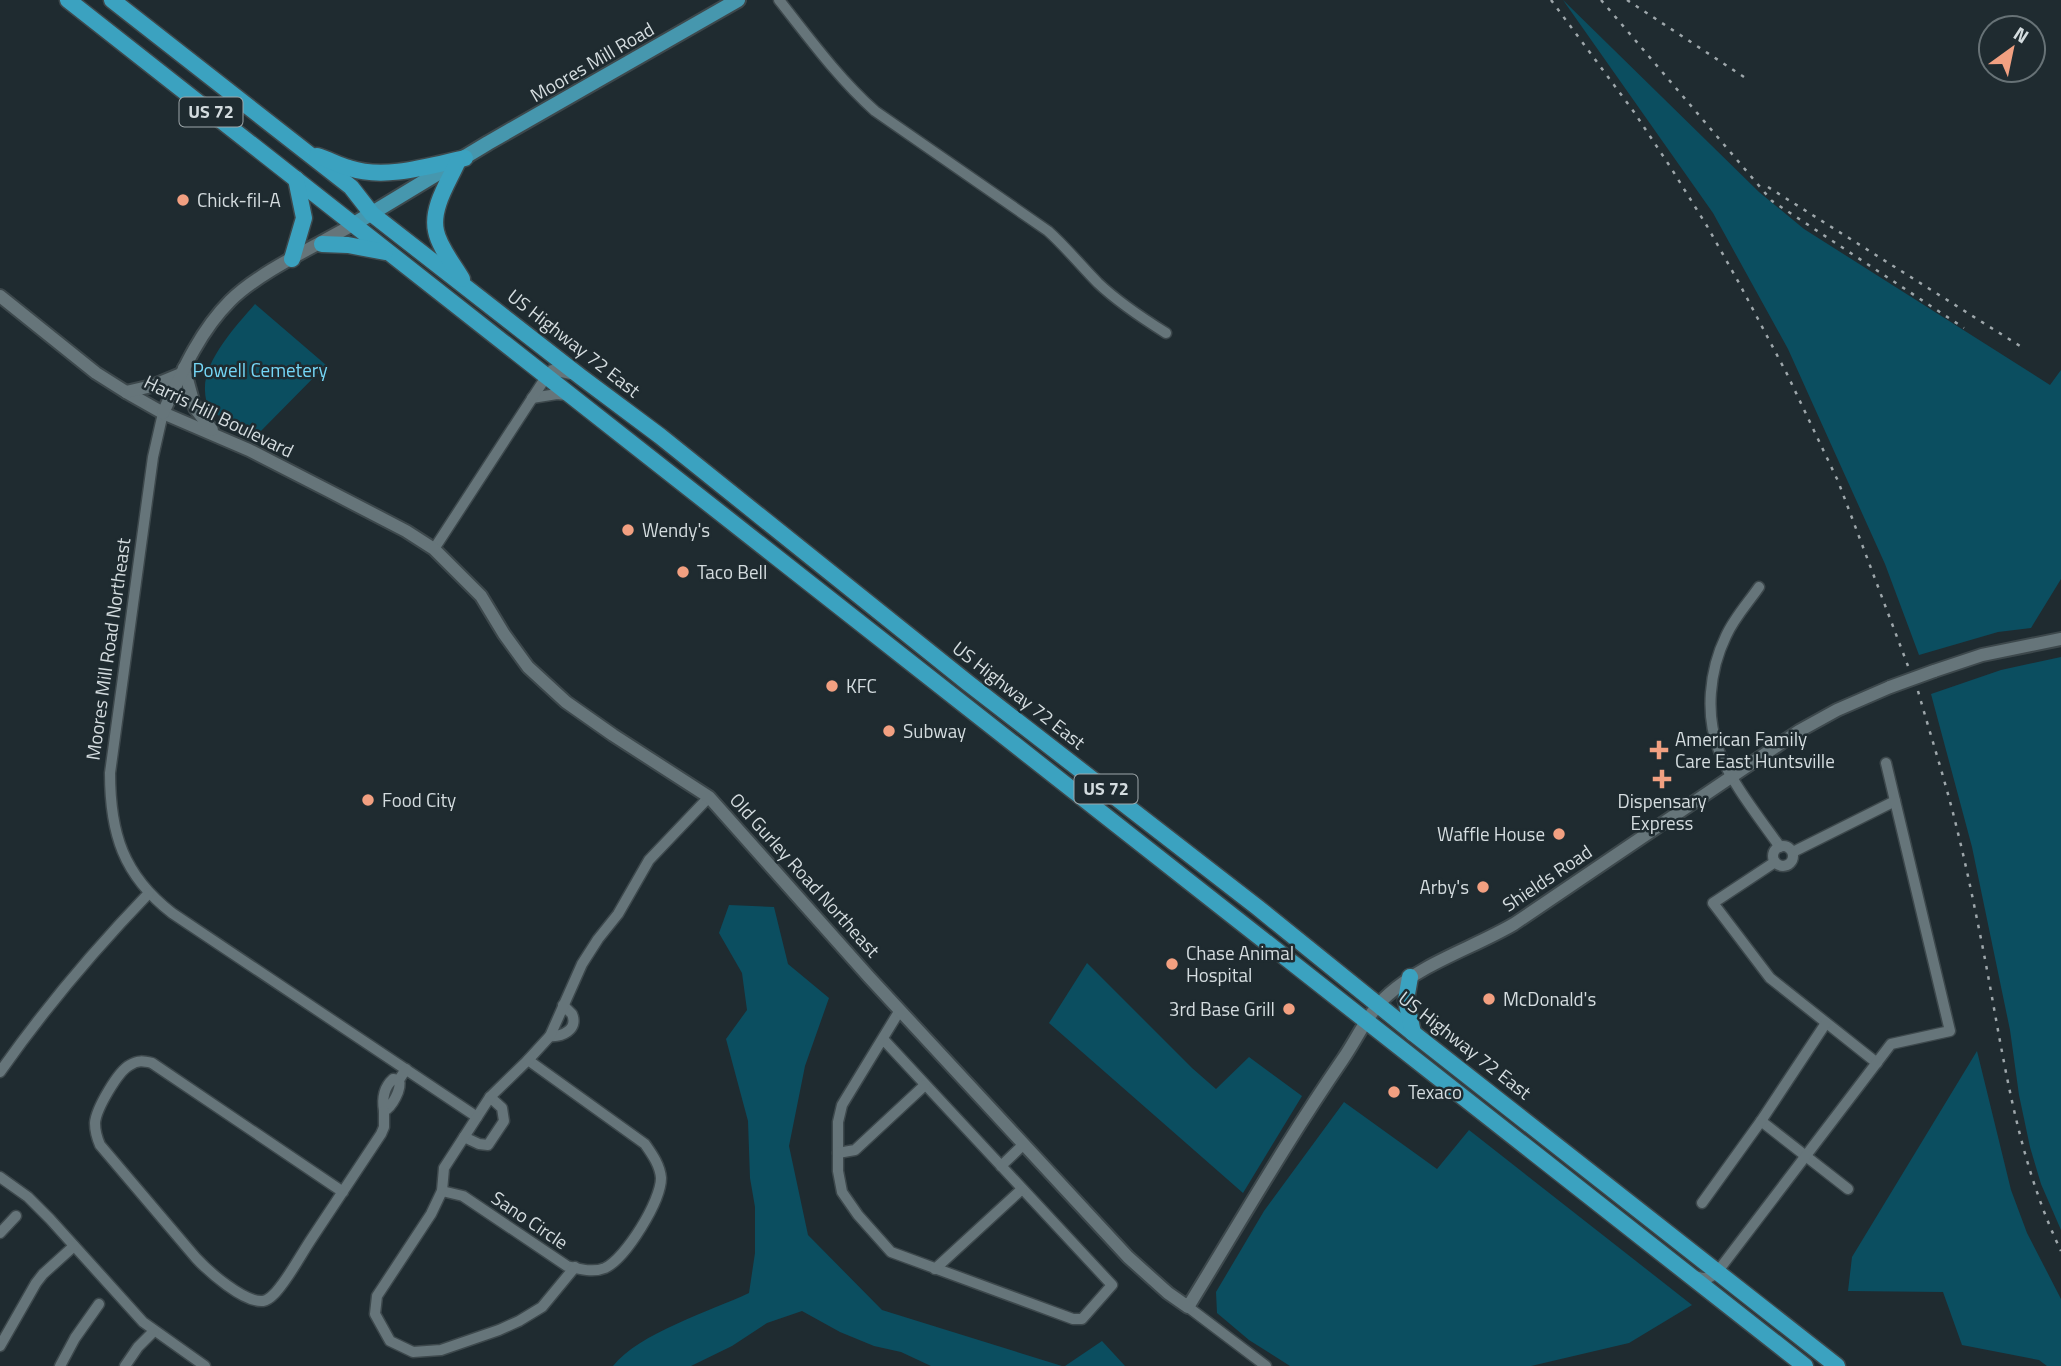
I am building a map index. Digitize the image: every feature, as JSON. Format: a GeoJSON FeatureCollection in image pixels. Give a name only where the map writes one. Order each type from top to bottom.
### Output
{"type":"FeatureCollection","features":[{"type":"Feature","properties":{"kind":"highway","name":"US 72"},"geometry":{"type":"LineString","coordinates":[[68,0],[1805,1366]]}},
{"type":"Feature","properties":{"kind":"highway","name":"US 72"},"geometry":{"type":"LineString","coordinates":[[112,0],[351,187],[372,214]]}},
{"type":"Feature","properties":{"kind":"highway"},"geometry":{"type":"LineString","coordinates":[[308,153],[349,168],[373,172],[401,171],[461,160]]}},
{"type":"Feature","properties":{"kind":"highway"},"geometry":{"type":"LineString","coordinates":[[461,160],[440,200],[436,214],[436,230],[467,287]]}},
{"type":"Feature","properties":{"kind":"highway"},"geometry":{"type":"LineString","coordinates":[[292,260],[304,218],[296,179]]}},
{"type":"Feature","properties":{"kind":"highway","name":"US Highway 72 East"},"geometry":{"type":"LineString","coordinates":[[372,214],[660,436],[968,683],[1084,771],[1837,1366]]}},
{"type":"Feature","properties":{"kind":"highway"},"geometry":{"type":"LineString","coordinates":[[322,244],[348,245],[391,254]]}},
{"type":"Feature","properties":{"kind":"highway"},"geometry":{"type":"LineString","coordinates":[[1410,977],[1406,1000],[1413,1032]]}},
{"type":"Feature","properties":{"kind":"main road","name":"Moores Mill Road"},"geometry":{"type":"LineString","coordinates":[[461,160],[738,0]]}},
{"type":"Feature","properties":{"kind":"main road","name":"Moores Mill Road Northeast"},"geometry":{"type":"LineString","coordinates":[[354,224],[461,160]]}},
{"type":"Feature","properties":{"kind":"street"},"geometry":{"type":"LineString","coordinates":[[779,0],[864,101],[904,132],[1048,230],[1097,282],[1120,302],[1166,333]]}},
{"type":"Feature","properties":{"kind":"street","name":"Moores Mill Road Northeast"},"geometry":{"type":"LineString","coordinates":[[354,224],[254,282],[230,301],[206,329],[163,413],[153,457],[110,773],[112,817],[119,845],[136,875],[149,892],[172,913],[477,1117]]}},
{"type":"Feature","properties":{"kind":"street","name":"Harris Hill Boulevard"},"geometry":{"type":"LineString","coordinates":[[0,296],[96,373],[126,393],[378,516],[435,549]]}},
{"type":"Feature","properties":{"kind":"street"},"geometry":{"type":"LineString","coordinates":[[435,549],[546,377],[552,370],[581,377]]}},
{"type":"Feature","properties":{"kind":"street"},"geometry":{"type":"LineString","coordinates":[[126,393],[152,386],[183,371],[195,408],[217,436]]}},
{"type":"Feature","properties":{"kind":"street"},"geometry":{"type":"LineString","coordinates":[[532,398],[571,395]]}},
{"type":"Feature","properties":{"kind":"street","name":"Old Gurley Road Northeast"},"geometry":{"type":"LineString","coordinates":[[435,549],[481,596],[528,667],[566,702],[709,797],[900,1010],[1128,1257],[1168,1293],[1266,1366]]}},
{"type":"Feature","properties":{"kind":"street"},"geometry":{"type":"LineString","coordinates":[[1759,587],[1726,636],[1712,678],[1710,715],[1719,752],[1732,777],[1780,847]]}},
{"type":"Feature","properties":{"kind":"street","name":"Shields Road"},"geometry":{"type":"LineString","coordinates":[[1188,1307],[1366,1021],[1379,1004],[1410,977],[1497,934],[1800,731],[1837,710],[1982,654],[2061,639]]}},
{"type":"Feature","properties":{"kind":"street"},"geometry":{"type":"LineString","coordinates":[[1688,1273],[1706,1279],[1713,1277],[1891,1044],[1950,1031],[1886,763]]}},
{"type":"Feature","properties":{"kind":"street"},"geometry":{"type":"LineString","coordinates":[[575,1268],[542,1307],[499,1330],[441,1350],[413,1352],[390,1341],[374,1314],[377,1296],[431,1214],[442,1191],[444,1168],[464,1137],[490,1097],[550,1036],[582,964],[618,914],[649,860],[709,797]]}},
{"type":"Feature","properties":{"kind":"street"},"geometry":{"type":"LineString","coordinates":[[1793,852],[1895,801]]}},
{"type":"Feature","properties":{"kind":"street"},"geometry":{"type":"LineString","coordinates":[[1780,847],[1788,847],[1793,852],[1793,858],[1787,865],[1781,866],[1775,862],[1774,853],[1780,847]]}},
{"type":"Feature","properties":{"kind":"street"},"geometry":{"type":"LineString","coordinates":[[1775,862],[1713,903],[1770,978],[1877,1063]]}},
{"type":"Feature","properties":{"kind":"street"},"geometry":{"type":"LineString","coordinates":[[0,1072],[107,936],[149,892]]}},
{"type":"Feature","properties":{"kind":"street"},"geometry":{"type":"LineString","coordinates":[[550,1036],[560,1037],[568,1032],[573,1020],[572,1014],[563,1005]]}},
{"type":"Feature","properties":{"kind":"street"},"geometry":{"type":"LineString","coordinates":[[883,1040],[1112,1286],[1082,1319],[1073,1319],[891,1252],[842,1192],[838,1171],[838,1122],[842,1105],[900,1010]]}},
{"type":"Feature","properties":{"kind":"street"},"geometry":{"type":"LineString","coordinates":[[1702,1203],[1826,1023]]}},
{"type":"Feature","properties":{"kind":"street","name":"Sano Circle"},"geometry":{"type":"LineString","coordinates":[[442,1191],[463,1196],[568,1266],[586,1270],[604,1268],[619,1256],[651,1210],[661,1178],[656,1158],[645,1144],[528,1060]]}},
{"type":"Feature","properties":{"kind":"street"},"geometry":{"type":"LineString","coordinates":[[343,1192],[152,1063],[141,1061],[120,1072],[95,1120],[95,1132],[100,1145],[195,1258],[208,1271],[254,1300],[268,1299],[275,1292],[343,1192],[381,1134],[384,1127],[382,1100],[385,1091],[393,1079],[398,1080],[406,1069]]}},
{"type":"Feature","properties":{"kind":"street"},"geometry":{"type":"LineString","coordinates":[[838,1153],[855,1150],[925,1085]]}},
{"type":"Feature","properties":{"kind":"street"},"geometry":{"type":"LineString","coordinates":[[464,1137],[488,1145],[504,1121],[502,1108],[490,1097]]}},
{"type":"Feature","properties":{"kind":"street"},"geometry":{"type":"LineString","coordinates":[[1761,1121],[1848,1189]]}},
{"type":"Feature","properties":{"kind":"street"},"geometry":{"type":"LineString","coordinates":[[1001,1166],[1024,1144]]}},
{"type":"Feature","properties":{"kind":"street"},"geometry":{"type":"LineString","coordinates":[[0,1177],[28,1197],[143,1322],[205,1366]]}},
{"type":"Feature","properties":{"kind":"street"},"geometry":{"type":"LineString","coordinates":[[935,1269],[1022,1189]]}},
{"type":"Feature","properties":{"kind":"street"},"geometry":{"type":"LineString","coordinates":[[0,1233],[16,1216]]}},
{"type":"Feature","properties":{"kind":"street"},"geometry":{"type":"LineString","coordinates":[[0,1346],[36,1283],[74,1246]]}},
{"type":"Feature","properties":{"kind":"street"},"geometry":{"type":"LineString","coordinates":[[60,1366],[75,1338],[99,1304]]}},
{"type":"Feature","properties":{"kind":"street"},"geometry":{"type":"LineString","coordinates":[[125,1366],[155,1331]]}},
{"type":"Feature","properties":{"kind":"green space"},"geometry":{"type":"Polygon","coordinates":[[[1563,0],[1759,192],[1804,229],[2050,385],[2061,370],[2061,579],[2031,628],[1998,632],[1919,655],[1885,564],[1788,349],[1713,213],[1563,0]]]}},
{"type":"Feature","properties":{"kind":"green space","name":"Powell Cemetery"},"geometry":{"type":"Polygon","coordinates":[[[255,304],[326,365],[255,437],[208,408],[205,391],[209,368],[215,356],[230,333],[255,304]]]}},
{"type":"Feature","properties":{"kind":"green space"},"geometry":{"type":"Polygon","coordinates":[[[2061,657],[2061,1230],[2041,1184],[2030,1147],[2010,1030],[1972,847],[1931,694],[2001,670],[2061,657]]]}},
{"type":"Feature","properties":{"kind":"green space"},"geometry":{"type":"Polygon","coordinates":[[[729,905],[774,907],[788,964],[829,998],[805,1066],[789,1146],[808,1235],[882,1310],[1062,1366],[931,1366],[901,1352],[874,1346],[840,1332],[802,1311],[767,1323],[732,1346],[691,1366],[613,1366],[625,1354],[657,1333],[749,1293],[755,1253],[755,1207],[750,1178],[748,1121],[726,1039],[747,1010],[742,973],[719,933],[729,905]]]}},
{"type":"Feature","properties":{"kind":"green space"},"geometry":{"type":"Polygon","coordinates":[[[1087,963],[1216,1089],[1249,1057],[1302,1096],[1243,1193],[1049,1023],[1087,963]]]}},
{"type":"Feature","properties":{"kind":"green space"},"geometry":{"type":"Polygon","coordinates":[[[1977,1051],[2011,1190],[2027,1233],[2061,1299],[2061,1366],[2047,1366],[2039,1360],[1962,1345],[1943,1292],[1848,1291],[1852,1257],[1977,1051]]]}},
{"type":"Feature","properties":{"kind":"green space"},"geometry":{"type":"Polygon","coordinates":[[[1344,1102],[1437,1169],[1469,1130],[1692,1305],[1629,1343],[1531,1366],[1290,1366],[1249,1340],[1217,1313],[1216,1292],[1264,1211],[1344,1102]]]}},
{"type":"Feature","properties":{"kind":"green space"},"geometry":{"type":"Polygon","coordinates":[[[1102,1341],[1125,1366],[1065,1366],[1102,1341]]]}},
{"type":"Feature","properties":{"kind":"railway"},"geometry":{"type":"LineString","coordinates":[[1551,0],[1634,112],[1707,226],[1739,283],[1787,374],[1838,481],[1908,666]]}},
{"type":"Feature","properties":{"kind":"railway"},"geometry":{"type":"LineString","coordinates":[[1601,0],[1772,201],[1964,328]]}},
{"type":"Feature","properties":{"kind":"railway"},"geometry":{"type":"LineString","coordinates":[[1627,0],[1744,77]]}},
{"type":"Feature","properties":{"kind":"railway"},"geometry":{"type":"LineString","coordinates":[[1768,187],[2020,346]]}},
{"type":"Feature","properties":{"kind":"railway"},"geometry":{"type":"LineString","coordinates":[[1918,691],[1964,859],[2021,1140],[2045,1215],[2061,1251]]}},
{"type":"Feature","properties":{"kind":"place","name":"Chick-fil-A"},"geometry":{"type":"Point","coordinates":[183,200]}},
{"type":"Feature","properties":{"kind":"place","name":"Wendy's"},"geometry":{"type":"Point","coordinates":[628,530]}},
{"type":"Feature","properties":{"kind":"place","name":"Taco Bell"},"geometry":{"type":"Point","coordinates":[683,572]}},
{"type":"Feature","properties":{"kind":"place","name":"KFC"},"geometry":{"type":"Point","coordinates":[832,686]}},
{"type":"Feature","properties":{"kind":"place","name":"Subway"},"geometry":{"type":"Point","coordinates":[889,731]}},
{"type":"Feature","properties":{"kind":"place","name":"American Family Care East Huntsville"},"geometry":{"type":"Point","coordinates":[1659,750]}},
{"type":"Feature","properties":{"kind":"place","name":"Dispensary Express"},"geometry":{"type":"Point","coordinates":[1662,779]}},
{"type":"Feature","properties":{"kind":"place","name":"Food City"},"geometry":{"type":"Point","coordinates":[368,800]}},
{"type":"Feature","properties":{"kind":"place","name":"Waffle House"},"geometry":{"type":"Point","coordinates":[1559,834]}},
{"type":"Feature","properties":{"kind":"place","name":"Arby's"},"geometry":{"type":"Point","coordinates":[1483,887]}},
{"type":"Feature","properties":{"kind":"place","name":"Chase Animal Hospital"},"geometry":{"type":"Point","coordinates":[1172,964]}},
{"type":"Feature","properties":{"kind":"place","name":"McDonald's"},"geometry":{"type":"Point","coordinates":[1489,999]}},
{"type":"Feature","properties":{"kind":"place","name":"3rd Base Grill"},"geometry":{"type":"Point","coordinates":[1289,1009]}},
{"type":"Feature","properties":{"kind":"place","name":"Texaco"},"geometry":{"type":"Point","coordinates":[1394,1092]}}]}
